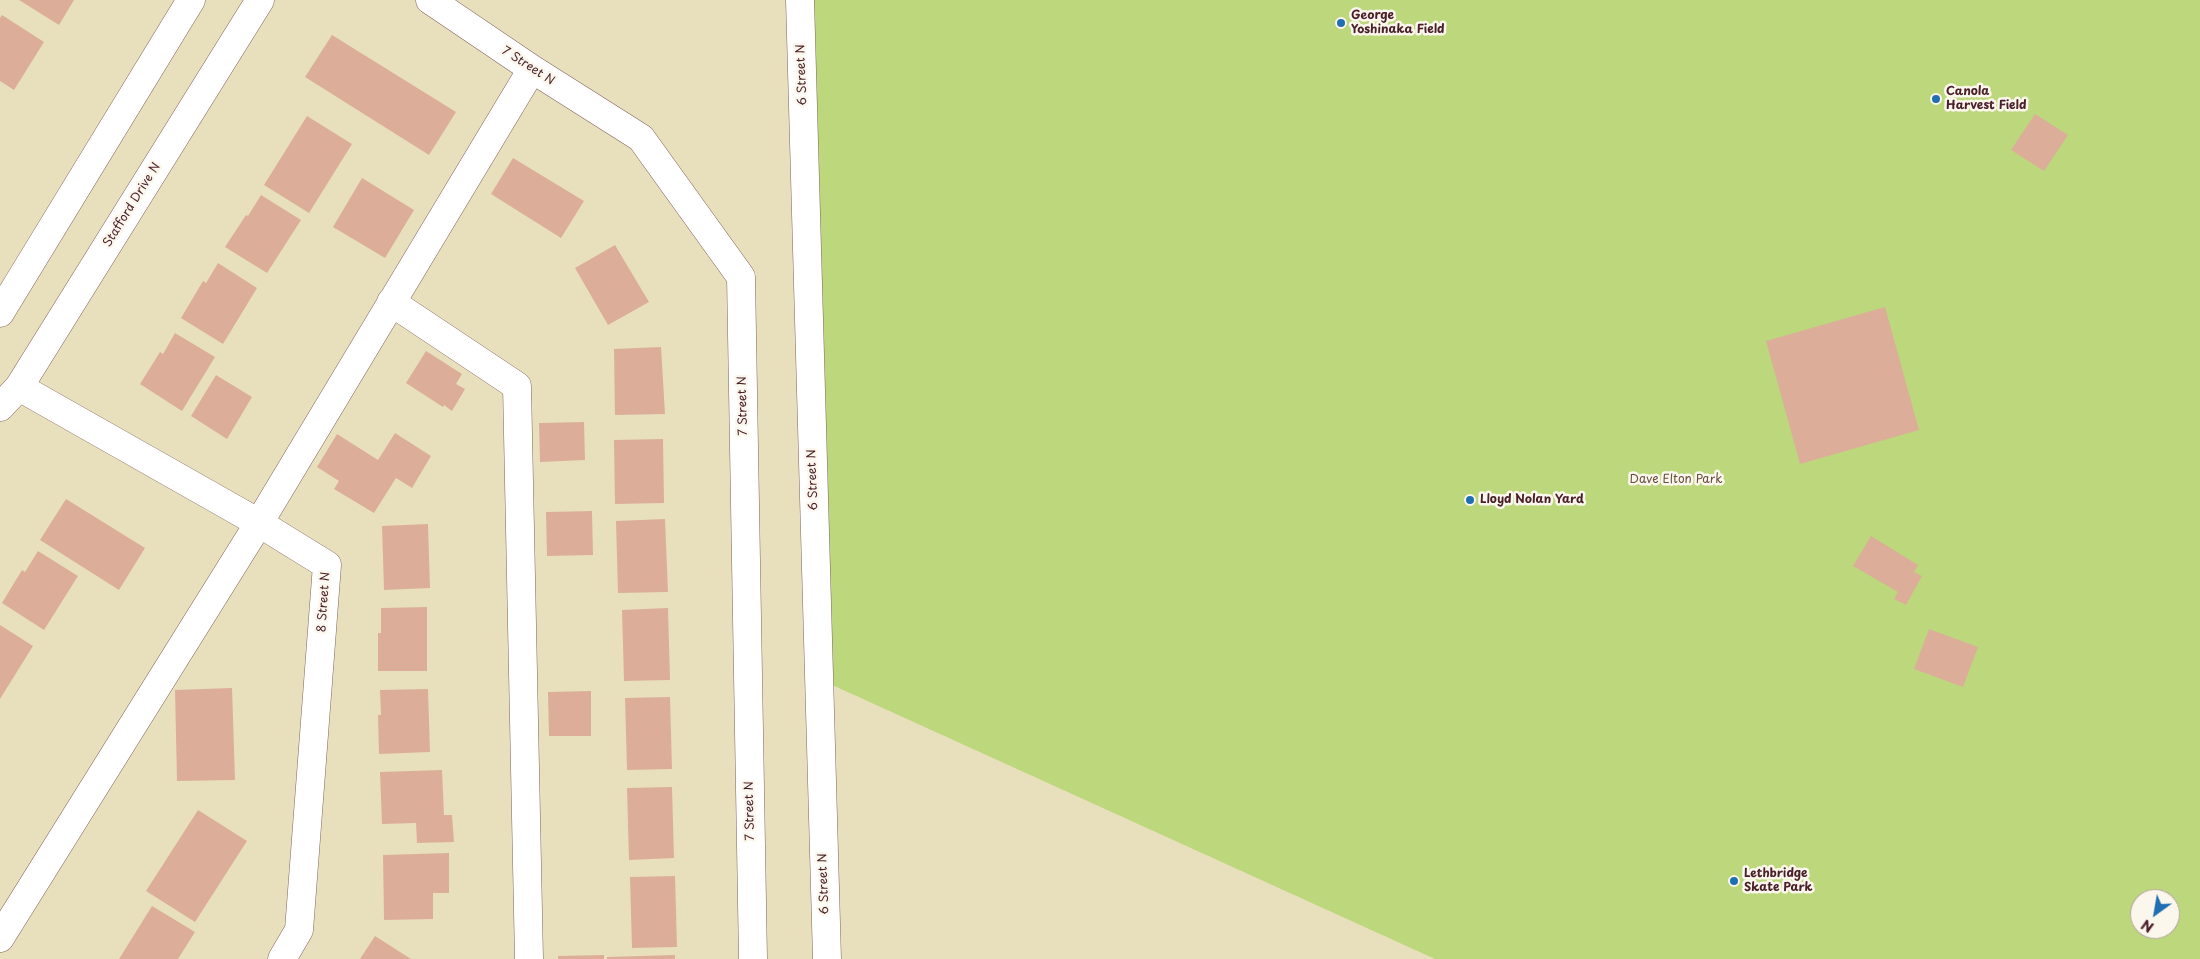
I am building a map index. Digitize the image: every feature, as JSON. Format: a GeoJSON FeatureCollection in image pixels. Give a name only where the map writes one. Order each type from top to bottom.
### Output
{"type":"FeatureCollection","features":[{"type":"Feature","properties":{"kind":"street"},"geometry":{"type":"LineString","coordinates":[[0,313],[191,0]]}},
{"type":"Feature","properties":{"kind":"street","name":"Stafford Drive N"},"geometry":{"type":"LineString","coordinates":[[0,407],[19,387],[260,0]]}},
{"type":"Feature","properties":{"kind":"street","name":"7 Street N"},"geometry":{"type":"LineString","coordinates":[[430,0],[532,69],[641,138],[741,277],[753,959]]}},
{"type":"Feature","properties":{"kind":"street","name":"6 Street N"},"geometry":{"type":"LineString","coordinates":[[800,0],[827,959]]}},
{"type":"Feature","properties":{"kind":"street"},"geometry":{"type":"LineString","coordinates":[[0,938],[259,523],[532,69]]}},
{"type":"Feature","properties":{"kind":"street"},"geometry":{"type":"LineString","coordinates":[[391,302],[517,386],[529,959]]}},
{"type":"Feature","properties":{"kind":"street","name":"8 Street N"},"geometry":{"type":"LineString","coordinates":[[19,387],[259,523],[327,565],[300,930],[282,959]]}},
{"type":"Feature","properties":{"kind":"green space","name":"Dave Elton Park"},"geometry":{"type":"Polygon","coordinates":[[[800,0],[2200,0],[2200,959],[1435,959],[819,679],[800,0]]]}},
{"type":"Feature","properties":{"kind":"building"},"geometry":{"type":"Polygon","coordinates":[[[19,0],[74,0],[59,25],[19,0]]]}},
{"type":"Feature","properties":{"kind":"building"},"geometry":{"type":"Polygon","coordinates":[[[2,15],[44,42],[14,90],[0,81],[0,18],[2,15]]]}},
{"type":"Feature","properties":{"kind":"building"},"geometry":{"type":"Polygon","coordinates":[[[332,35],[456,112],[429,155],[305,77],[332,35]]]}},
{"type":"Feature","properties":{"kind":"building"},"geometry":{"type":"Polygon","coordinates":[[[2035,114],[2068,135],[2044,171],[2011,150],[2035,114]]]}},
{"type":"Feature","properties":{"kind":"building"},"geometry":{"type":"Polygon","coordinates":[[[307,116],[352,144],[309,213],[264,185],[307,116]]]}},
{"type":"Feature","properties":{"kind":"building"},"geometry":{"type":"Polygon","coordinates":[[[513,158],[584,201],[561,238],[491,194],[513,158]]]}},
{"type":"Feature","properties":{"kind":"building"},"geometry":{"type":"Polygon","coordinates":[[[362,178],[414,210],[385,258],[333,227],[362,178]]]}},
{"type":"Feature","properties":{"kind":"building"},"geometry":{"type":"Polygon","coordinates":[[[261,195],[301,220],[267,273],[225,247],[261,195]]]}},
{"type":"Feature","properties":{"kind":"building"},"geometry":{"type":"Polygon","coordinates":[[[615,245],[649,302],[608,325],[575,268],[615,245]]]}},
{"type":"Feature","properties":{"kind":"building"},"geometry":{"type":"Polygon","coordinates":[[[218,263],[257,288],[223,344],[181,318],[203,281],[206,283],[218,263]]]}},
{"type":"Feature","properties":{"kind":"building"},"geometry":{"type":"Polygon","coordinates":[[[1885,307],[1919,430],[1800,464],[1766,341],[1885,307]]]}},
{"type":"Feature","properties":{"kind":"building"},"geometry":{"type":"Polygon","coordinates":[[[175,333],[215,357],[182,411],[140,384],[160,352],[163,354],[175,333]]]}},
{"type":"Feature","properties":{"kind":"building"},"geometry":{"type":"Polygon","coordinates":[[[661,347],[665,414],[615,415],[614,349],[661,347]]]}},
{"type":"Feature","properties":{"kind":"building"},"geometry":{"type":"Polygon","coordinates":[[[426,351],[462,374],[456,384],[465,389],[452,411],[406,383],[426,351]]]}},
{"type":"Feature","properties":{"kind":"building"},"geometry":{"type":"Polygon","coordinates":[[[216,375],[252,397],[227,439],[191,416],[216,375]]]}},
{"type":"Feature","properties":{"kind":"building"},"geometry":{"type":"Polygon","coordinates":[[[584,422],[585,460],[540,462],[539,423],[584,422]]]}},
{"type":"Feature","properties":{"kind":"building"},"geometry":{"type":"Polygon","coordinates":[[[395,433],[431,456],[412,488],[396,478],[374,513],[334,489],[339,481],[317,467],[337,434],[378,460],[395,433]]]}},
{"type":"Feature","properties":{"kind":"building"},"geometry":{"type":"Polygon","coordinates":[[[663,439],[664,503],[615,504],[614,440],[663,439]]]}},
{"type":"Feature","properties":{"kind":"building"},"geometry":{"type":"Polygon","coordinates":[[[66,499],[145,548],[119,590],[40,540],[66,499]]]}},
{"type":"Feature","properties":{"kind":"building"},"geometry":{"type":"Polygon","coordinates":[[[592,511],[593,555],[547,556],[546,512],[592,511]]]}},
{"type":"Feature","properties":{"kind":"building"},"geometry":{"type":"Polygon","coordinates":[[[665,519],[668,592],[618,593],[616,521],[665,519]]]}},
{"type":"Feature","properties":{"kind":"building"},"geometry":{"type":"Polygon","coordinates":[[[428,524],[430,588],[384,590],[382,526],[428,524]]]}},
{"type":"Feature","properties":{"kind":"building"},"geometry":{"type":"Polygon","coordinates":[[[1871,536],[1918,565],[1914,572],[1922,576],[1906,605],[1894,599],[1898,592],[1853,566],[1871,536]]]}},
{"type":"Feature","properties":{"kind":"building"},"geometry":{"type":"Polygon","coordinates":[[[38,551],[78,576],[44,630],[2,603],[22,570],[25,572],[38,551]]]}},
{"type":"Feature","properties":{"kind":"building"},"geometry":{"type":"Polygon","coordinates":[[[427,607],[427,671],[378,671],[378,633],[381,633],[381,608],[427,607]]]}},
{"type":"Feature","properties":{"kind":"building"},"geometry":{"type":"Polygon","coordinates":[[[668,608],[670,680],[624,681],[622,610],[668,608]]]}},
{"type":"Feature","properties":{"kind":"building"},"geometry":{"type":"Polygon","coordinates":[[[0,625],[33,646],[0,699],[0,625]]]}},
{"type":"Feature","properties":{"kind":"building"},"geometry":{"type":"Polygon","coordinates":[[[1929,629],[1978,647],[1963,687],[1914,669],[1929,629]]]}},
{"type":"Feature","properties":{"kind":"building"},"geometry":{"type":"Polygon","coordinates":[[[232,688],[235,780],[177,781],[175,690],[232,688]]]}},
{"type":"Feature","properties":{"kind":"building"},"geometry":{"type":"Polygon","coordinates":[[[428,689],[430,752],[379,754],[378,715],[381,715],[380,690],[428,689]]]}},
{"type":"Feature","properties":{"kind":"building"},"geometry":{"type":"Polygon","coordinates":[[[591,691],[591,736],[549,736],[548,692],[591,691]]]}},
{"type":"Feature","properties":{"kind":"building"},"geometry":{"type":"Polygon","coordinates":[[[670,697],[672,769],[627,770],[625,698],[670,697]]]}},
{"type":"Feature","properties":{"kind":"building"},"geometry":{"type":"Polygon","coordinates":[[[442,770],[444,815],[452,815],[454,842],[417,843],[416,823],[382,824],[380,772],[442,770]]]}},
{"type":"Feature","properties":{"kind":"building"},"geometry":{"type":"Polygon","coordinates":[[[672,787],[674,858],[629,860],[627,788],[672,787]]]}},
{"type":"Feature","properties":{"kind":"building"},"geometry":{"type":"Polygon","coordinates":[[[198,810],[247,841],[195,922],[146,891],[198,810]]]}},
{"type":"Feature","properties":{"kind":"building"},"geometry":{"type":"Polygon","coordinates":[[[449,853],[449,893],[433,893],[433,919],[384,920],[383,855],[449,853]]]}},
{"type":"Feature","properties":{"kind":"building"},"geometry":{"type":"Polygon","coordinates":[[[675,876],[677,947],[632,948],[630,877],[675,876]]]}},
{"type":"Feature","properties":{"kind":"building"},"geometry":{"type":"Polygon","coordinates":[[[152,906],[195,932],[178,959],[119,959],[152,906]]]}},
{"type":"Feature","properties":{"kind":"building"},"geometry":{"type":"Polygon","coordinates":[[[375,936],[411,959],[360,959],[375,936]]]}},
{"type":"Feature","properties":{"kind":"building"},"geometry":{"type":"Polygon","coordinates":[[[604,955],[604,959],[558,959],[558,956],[604,955]]]}},
{"type":"Feature","properties":{"kind":"building"},"geometry":{"type":"Polygon","coordinates":[[[675,955],[675,959],[607,959],[607,957],[675,955]]]}},
{"type":"Feature","properties":{"kind":"place","name":"George Yoshinaka Field"},"geometry":{"type":"Point","coordinates":[1341,23]}},
{"type":"Feature","properties":{"kind":"place","name":"Canola Harvest Field"},"geometry":{"type":"Point","coordinates":[1936,99]}},
{"type":"Feature","properties":{"kind":"place","name":"Lloyd Nolan Yard"},"geometry":{"type":"Point","coordinates":[1470,500]}},
{"type":"Feature","properties":{"kind":"place","name":"Lethbridge Skate Park"},"geometry":{"type":"Point","coordinates":[1734,881]}}]}
